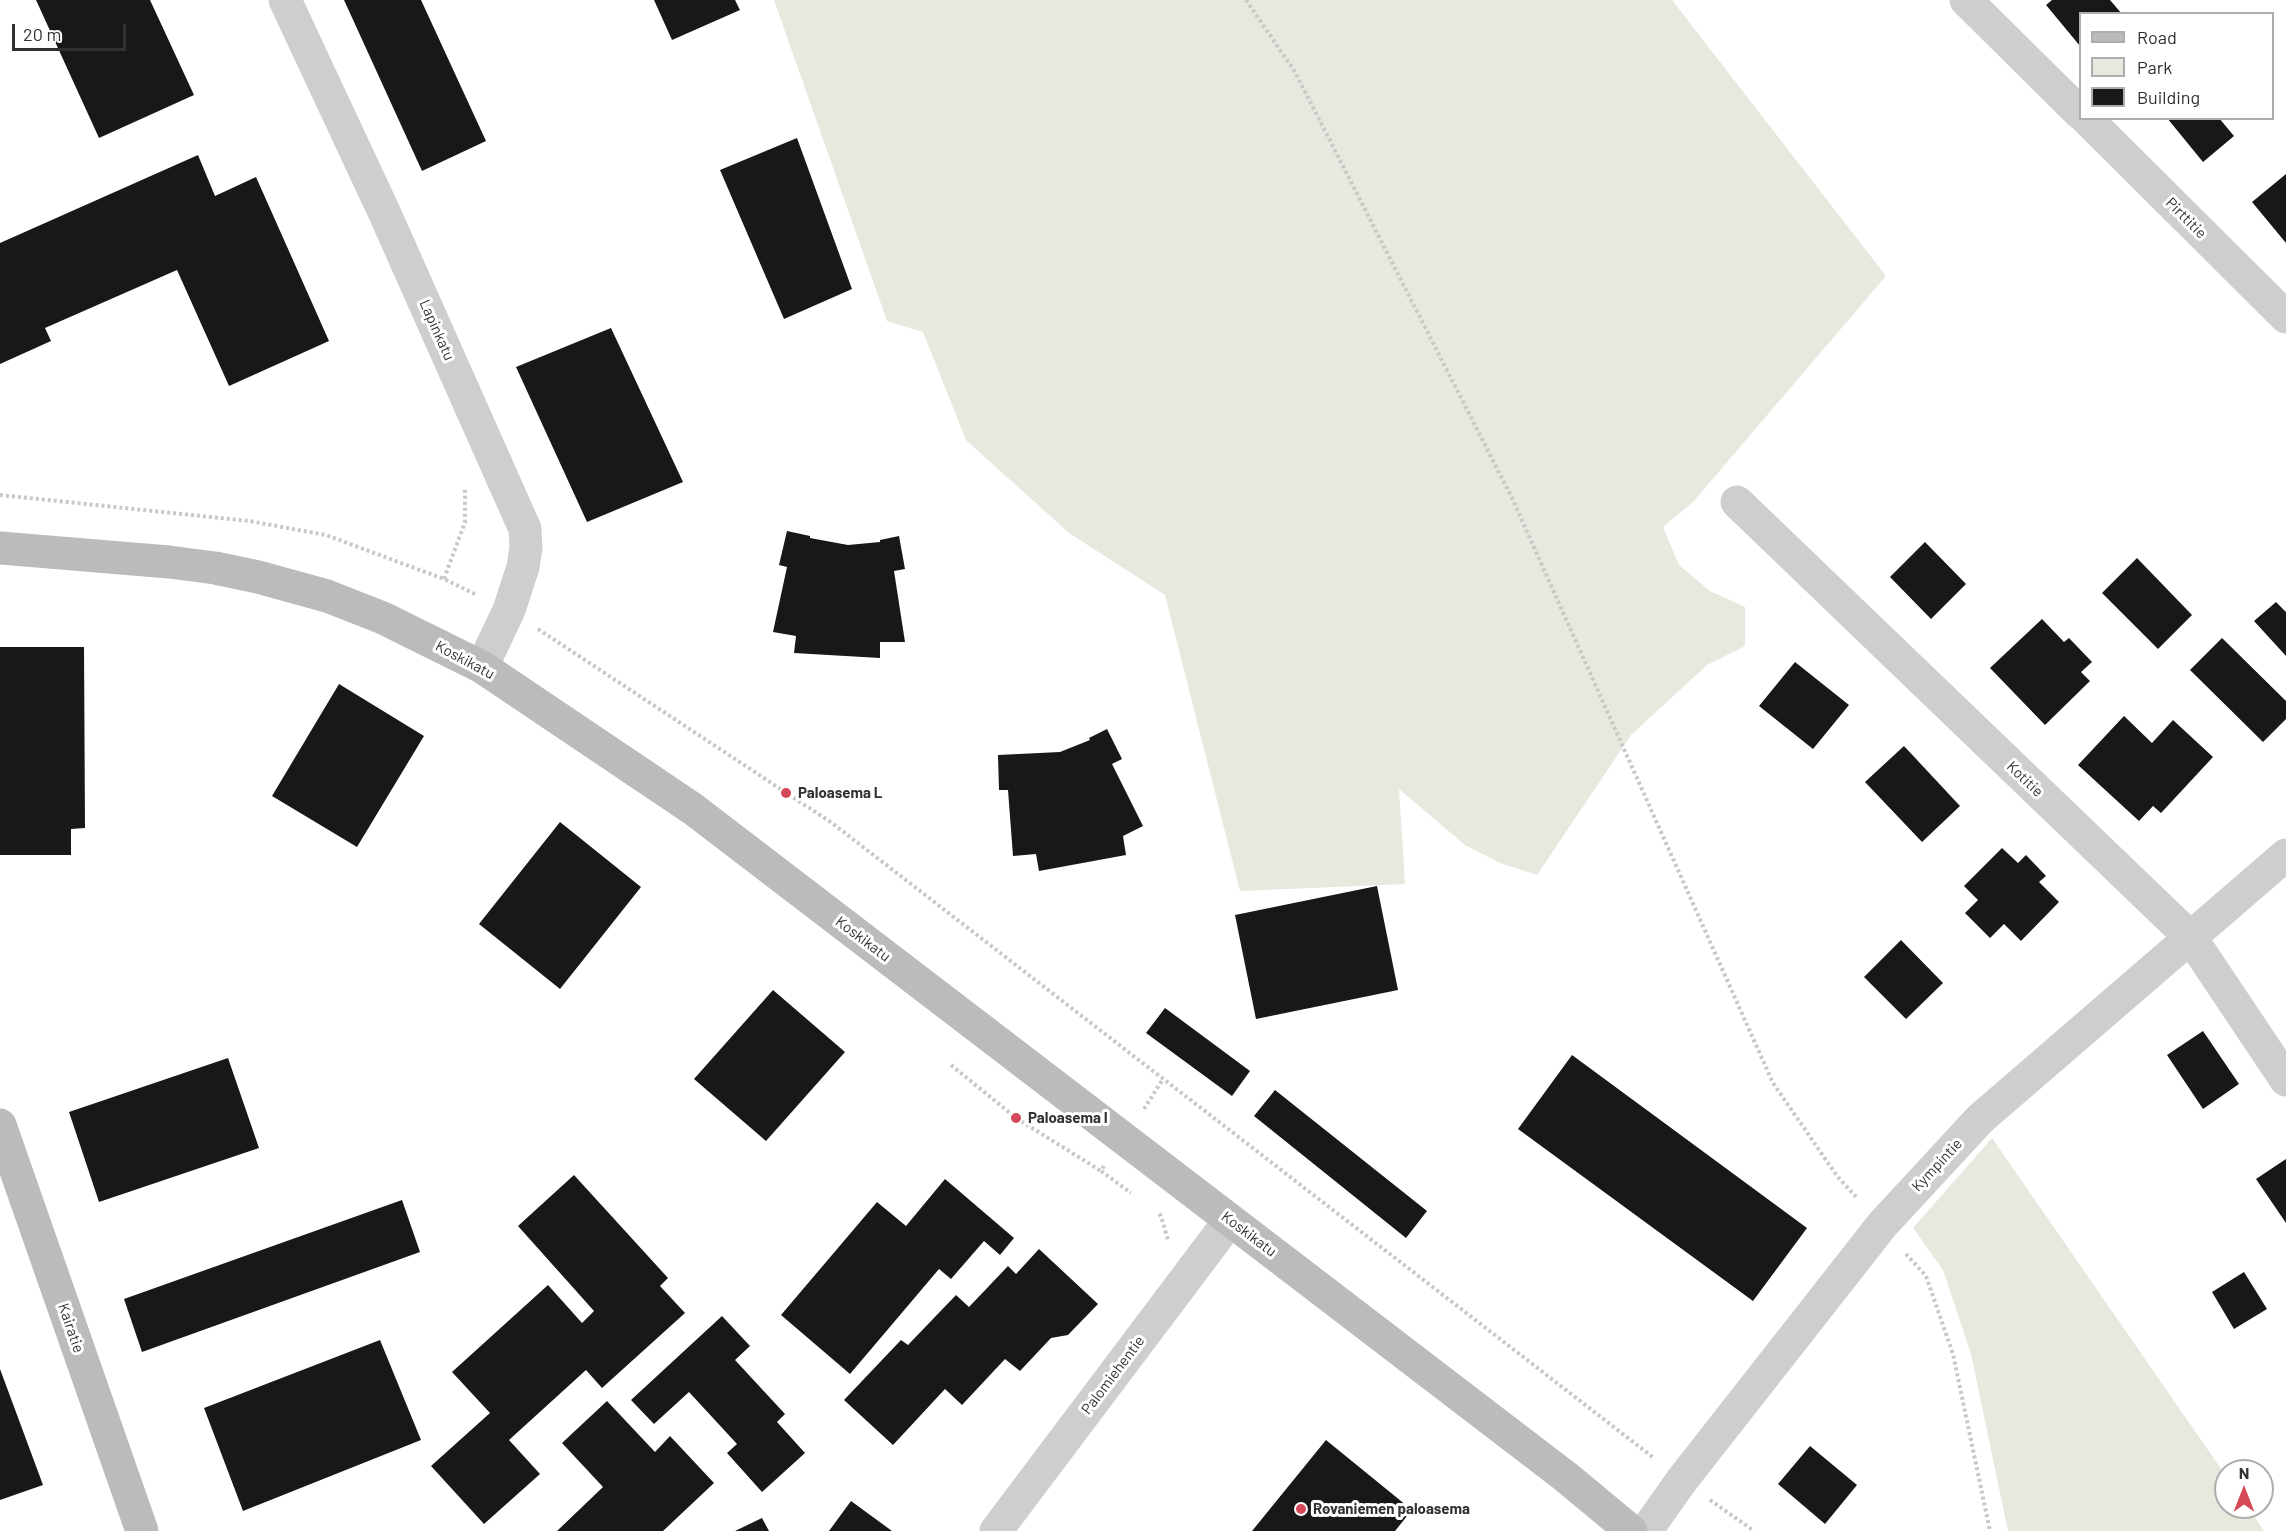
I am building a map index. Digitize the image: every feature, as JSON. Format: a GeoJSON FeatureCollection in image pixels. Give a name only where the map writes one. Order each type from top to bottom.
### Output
{"type":"FeatureCollection","features":[{"type":"Feature","properties":{"kind":"main road","name":"Koskikatu"},"geometry":{"type":"LineString","coordinates":[[0,548],[203,567],[287,585],[327,596],[383,618],[483,667],[693,809],[1566,1477],[1631,1531]]}},
{"type":"Feature","properties":{"kind":"main road","name":"Kairatie"},"geometry":{"type":"LineString","coordinates":[[0,1125],[142,1531]]}},
{"type":"Feature","properties":{"kind":"street","name":"Lapinkatu"},"geometry":{"type":"LineString","coordinates":[[285,0],[385,213],[525,529],[526,548],[523,567],[508,610],[483,667]]}},
{"type":"Feature","properties":{"kind":"street"},"geometry":{"type":"LineString","coordinates":[[1966,0],[2079,112]]}},
{"type":"Feature","properties":{"kind":"street","name":"Pirttitie"},"geometry":{"type":"LineString","coordinates":[[2088,120],[2286,317]]}},
{"type":"Feature","properties":{"kind":"street","name":"Kotitie"},"geometry":{"type":"LineString","coordinates":[[1737,502],[2191,938],[2286,1080]]}},
{"type":"Feature","properties":{"kind":"street","name":"Kympintie"},"geometry":{"type":"LineString","coordinates":[[1646,1531],[1682,1480],[1882,1225],[1980,1119],[2286,855]]}},
{"type":"Feature","properties":{"kind":"street","name":"Palomiehentie"},"geometry":{"type":"LineString","coordinates":[[996,1531],[1230,1220]]}},
{"type":"Feature","properties":{"kind":"path"},"geometry":{"type":"LineString","coordinates":[[1246,0],[1295,72],[1512,498],[1773,1083],[1837,1176],[1926,1276],[1953,1354],[1990,1531]]}},
{"type":"Feature","properties":{"kind":"path"},"geometry":{"type":"LineString","coordinates":[[444,579],[465,522],[465,482]]}},
{"type":"Feature","properties":{"kind":"path"},"geometry":{"type":"LineString","coordinates":[[0,495],[249,521],[326,535],[444,579],[508,610],[832,823],[1682,1480],[1754,1531]]}},
{"type":"Feature","properties":{"kind":"path"},"geometry":{"type":"LineString","coordinates":[[951,1065],[1016,1118],[1101,1171],[1135,1197]]}},
{"type":"Feature","properties":{"kind":"path"},"geometry":{"type":"LineString","coordinates":[[1101,1171],[1125,1139]]}},
{"type":"Feature","properties":{"kind":"path"},"geometry":{"type":"LineString","coordinates":[[1153,1210],[1161,1216],[1168,1236],[1168,1244]]}},
{"type":"Feature","properties":{"kind":"green space"},"geometry":{"type":"Polygon","coordinates":[[[774,0],[1672,0],[1886,276],[1693,502],[1663,527],[1679,565],[1710,591],[1745,607],[1745,646],[1707,665],[1631,735],[1537,875],[1500,863],[1465,845],[1399,789],[1405,884],[1240,891],[1165,595],[1069,533],[966,440],[923,332],[887,321],[774,0]]]}},
{"type":"Feature","properties":{"kind":"green space"},"geometry":{"type":"Polygon","coordinates":[[[1992,1138],[2214,1459],[2214,1519],[2256,1519],[2264,1531],[2008,1531],[1971,1354],[1943,1270],[1913,1228],[1992,1138]]]}},
{"type":"Feature","properties":{"kind":"building"},"geometry":{"type":"Polygon","coordinates":[[[36,0],[150,0],[194,95],[99,138],[36,0]]]}},
{"type":"Feature","properties":{"kind":"building"},"geometry":{"type":"Polygon","coordinates":[[[344,0],[421,0],[486,141],[422,171],[344,0]]]}},
{"type":"Feature","properties":{"kind":"building"},"geometry":{"type":"Polygon","coordinates":[[[654,0],[735,0],[740,10],[672,40],[654,0]]]}},
{"type":"Feature","properties":{"kind":"building"},"geometry":{"type":"Polygon","coordinates":[[[2052,0],[2110,0],[2120,12],[2079,12],[2079,45],[2046,5],[2052,0]]]}},
{"type":"Feature","properties":{"kind":"building"},"geometry":{"type":"Polygon","coordinates":[[[2169,120],[2221,120],[2234,136],[2203,162],[2169,120]]]}},
{"type":"Feature","properties":{"kind":"building"},"geometry":{"type":"Polygon","coordinates":[[[797,138],[852,289],[784,319],[720,170],[797,138]]]}},
{"type":"Feature","properties":{"kind":"building"},"geometry":{"type":"Polygon","coordinates":[[[198,155],[215,196],[256,177],[329,341],[229,386],[177,270],[45,328],[51,341],[0,364],[0,243],[198,155]]]}},
{"type":"Feature","properties":{"kind":"building"},"geometry":{"type":"Polygon","coordinates":[[[2286,174],[2286,243],[2252,202],[2286,174]]]}},
{"type":"Feature","properties":{"kind":"building"},"geometry":{"type":"Polygon","coordinates":[[[611,328],[683,482],[587,522],[516,367],[611,328]]]}},
{"type":"Feature","properties":{"kind":"building"},"geometry":{"type":"Polygon","coordinates":[[[787,531],[848,545],[880,542],[880,540],[899,536],[905,569],[894,571],[905,642],[880,642],[880,658],[794,653],[796,636],[773,632],[787,567],[779,565],[787,531]]]}},
{"type":"Feature","properties":{"kind":"building"},"geometry":{"type":"Polygon","coordinates":[[[1925,542],[1966,584],[1931,619],[1890,577],[1925,542]]]}},
{"type":"Feature","properties":{"kind":"building"},"geometry":{"type":"Polygon","coordinates":[[[2137,558],[2192,615],[2158,649],[2102,593],[2137,558]]]}},
{"type":"Feature","properties":{"kind":"building"},"geometry":{"type":"Polygon","coordinates":[[[2276,602],[2286,612],[2286,656],[2254,621],[2276,602]]]}},
{"type":"Feature","properties":{"kind":"building"},"geometry":{"type":"Polygon","coordinates":[[[2042,619],[2064,642],[2069,638],[2092,662],[2081,672],[2090,681],[2045,725],[1990,668],[2042,619]]]}},
{"type":"Feature","properties":{"kind":"building"},"geometry":{"type":"Polygon","coordinates":[[[2222,638],[2286,701],[2286,719],[2263,742],[2190,670],[2222,638]]]}},
{"type":"Feature","properties":{"kind":"building"},"geometry":{"type":"Polygon","coordinates":[[[0,647],[84,647],[85,828],[71,829],[71,855],[0,855],[0,647]]]}},
{"type":"Feature","properties":{"kind":"building"},"geometry":{"type":"Polygon","coordinates":[[[1795,662],[1849,705],[1813,749],[1759,706],[1795,662]]]}},
{"type":"Feature","properties":{"kind":"building"},"geometry":{"type":"Polygon","coordinates":[[[339,684],[424,736],[357,847],[272,796],[339,684]]]}},
{"type":"Feature","properties":{"kind":"building"},"geometry":{"type":"Polygon","coordinates":[[[2124,716],[2152,743],[2173,720],[2213,757],[2161,813],[2153,806],[2139,821],[2078,765],[2124,716]]]}},
{"type":"Feature","properties":{"kind":"building"},"geometry":{"type":"Polygon","coordinates":[[[1107,729],[1122,759],[1112,764],[1143,826],[1123,836],[1126,855],[1039,871],[1036,854],[1013,856],[1008,790],[999,790],[998,755],[1060,752],[1090,740],[1089,738],[1107,729]]]}},
{"type":"Feature","properties":{"kind":"building"},"geometry":{"type":"Polygon","coordinates":[[[1904,746],[1960,806],[1922,842],[1865,782],[1904,746]]]}},
{"type":"Feature","properties":{"kind":"building"},"geometry":{"type":"Polygon","coordinates":[[[560,822],[641,887],[560,989],[479,924],[560,822]]]}},
{"type":"Feature","properties":{"kind":"building"},"geometry":{"type":"Polygon","coordinates":[[[2002,848],[2018,863],[2026,855],[2046,876],[2039,882],[2059,902],[2021,941],[2004,924],[1990,938],[1965,913],[1978,900],[1964,886],[2002,848]]]}},
{"type":"Feature","properties":{"kind":"building"},"geometry":{"type":"Polygon","coordinates":[[[1377,886],[1398,990],[1256,1019],[1235,915],[1377,886]]]}},
{"type":"Feature","properties":{"kind":"building"},"geometry":{"type":"Polygon","coordinates":[[[1901,940],[1943,983],[1906,1019],[1864,977],[1901,940]]]}},
{"type":"Feature","properties":{"kind":"building"},"geometry":{"type":"Polygon","coordinates":[[[773,990],[845,1052],[766,1141],[694,1079],[773,990]]]}},
{"type":"Feature","properties":{"kind":"building"},"geometry":{"type":"Polygon","coordinates":[[[1165,1008],[1250,1071],[1232,1096],[1146,1033],[1165,1008]]]}},
{"type":"Feature","properties":{"kind":"building"},"geometry":{"type":"Polygon","coordinates":[[[2203,1031],[2239,1084],[2203,1109],[2167,1055],[2203,1031]]]}},
{"type":"Feature","properties":{"kind":"building"},"geometry":{"type":"Polygon","coordinates":[[[1572,1055],[1807,1228],[1753,1301],[1518,1129],[1572,1055]]]}},
{"type":"Feature","properties":{"kind":"building"},"geometry":{"type":"Polygon","coordinates":[[[228,1058],[259,1148],[99,1202],[69,1112],[228,1058]]]}},
{"type":"Feature","properties":{"kind":"building"},"geometry":{"type":"Polygon","coordinates":[[[1275,1090],[1427,1211],[1406,1238],[1254,1116],[1275,1090]]]}},
{"type":"Feature","properties":{"kind":"building"},"geometry":{"type":"Polygon","coordinates":[[[2286,1159],[2286,1223],[2256,1179],[2286,1159]]]}},
{"type":"Feature","properties":{"kind":"building"},"geometry":{"type":"Polygon","coordinates":[[[574,1175],[668,1278],[660,1286],[685,1313],[602,1388],[586,1370],[509,1440],[540,1474],[484,1524],[431,1466],[490,1413],[452,1372],[548,1285],[582,1323],[594,1311],[518,1226],[574,1175]]]}},
{"type":"Feature","properties":{"kind":"building"},"geometry":{"type":"Polygon","coordinates":[[[945,1179],[1014,1238],[1000,1255],[984,1241],[951,1279],[939,1269],[850,1374],[781,1315],[877,1202],[906,1226],[945,1179]]]}},
{"type":"Feature","properties":{"kind":"building"},"geometry":{"type":"Polygon","coordinates":[[[402,1200],[420,1252],[142,1352],[124,1299],[402,1200]]]}},
{"type":"Feature","properties":{"kind":"building"},"geometry":{"type":"Polygon","coordinates":[[[1039,1249],[1098,1304],[1068,1335],[1051,1338],[1020,1371],[1005,1359],[962,1405],[945,1389],[893,1445],[844,1400],[901,1340],[908,1345],[956,1295],[969,1307],[1008,1266],[1016,1274],[1039,1249]]]}},
{"type":"Feature","properties":{"kind":"building"},"geometry":{"type":"Polygon","coordinates":[[[2244,1272],[2267,1309],[2234,1329],[2212,1292],[2244,1272]]]}},
{"type":"Feature","properties":{"kind":"building"},"geometry":{"type":"Polygon","coordinates":[[[722,1316],[750,1346],[735,1360],[785,1414],[777,1422],[805,1453],[762,1492],[727,1453],[737,1444],[689,1392],[654,1424],[631,1400],[722,1316]]]}},
{"type":"Feature","properties":{"kind":"building"},"geometry":{"type":"Polygon","coordinates":[[[380,1340],[421,1440],[243,1511],[204,1408],[380,1340]]]}},
{"type":"Feature","properties":{"kind":"building"},"geometry":{"type":"Polygon","coordinates":[[[0,1369],[43,1485],[0,1500],[0,1369]]]}},
{"type":"Feature","properties":{"kind":"building"},"geometry":{"type":"Polygon","coordinates":[[[607,1401],[655,1452],[670,1436],[714,1483],[663,1531],[557,1531],[603,1487],[562,1443],[607,1401]]]}},
{"type":"Feature","properties":{"kind":"building"},"geometry":{"type":"Polygon","coordinates":[[[1326,1440],[1412,1510],[1395,1531],[1252,1531],[1326,1440]]]}},
{"type":"Feature","properties":{"kind":"building"},"geometry":{"type":"Polygon","coordinates":[[[1810,1446],[1857,1485],[1825,1524],[1778,1484],[1810,1446]]]}},
{"type":"Feature","properties":{"kind":"building"},"geometry":{"type":"Polygon","coordinates":[[[851,1501],[892,1531],[829,1531],[851,1501]]]}},
{"type":"Feature","properties":{"kind":"building"},"geometry":{"type":"Polygon","coordinates":[[[762,1518],[769,1531],[735,1531],[762,1518]]]}},
{"type":"Feature","properties":{"kind":"place","name":"Paloasema L"},"geometry":{"type":"Point","coordinates":[786,793]}},
{"type":"Feature","properties":{"kind":"place","name":"Paloasema I"},"geometry":{"type":"Point","coordinates":[1016,1118]}},
{"type":"Feature","properties":{"kind":"place","name":"Rovaniemen paloasema"},"geometry":{"type":"Point","coordinates":[1301,1509]}}]}
